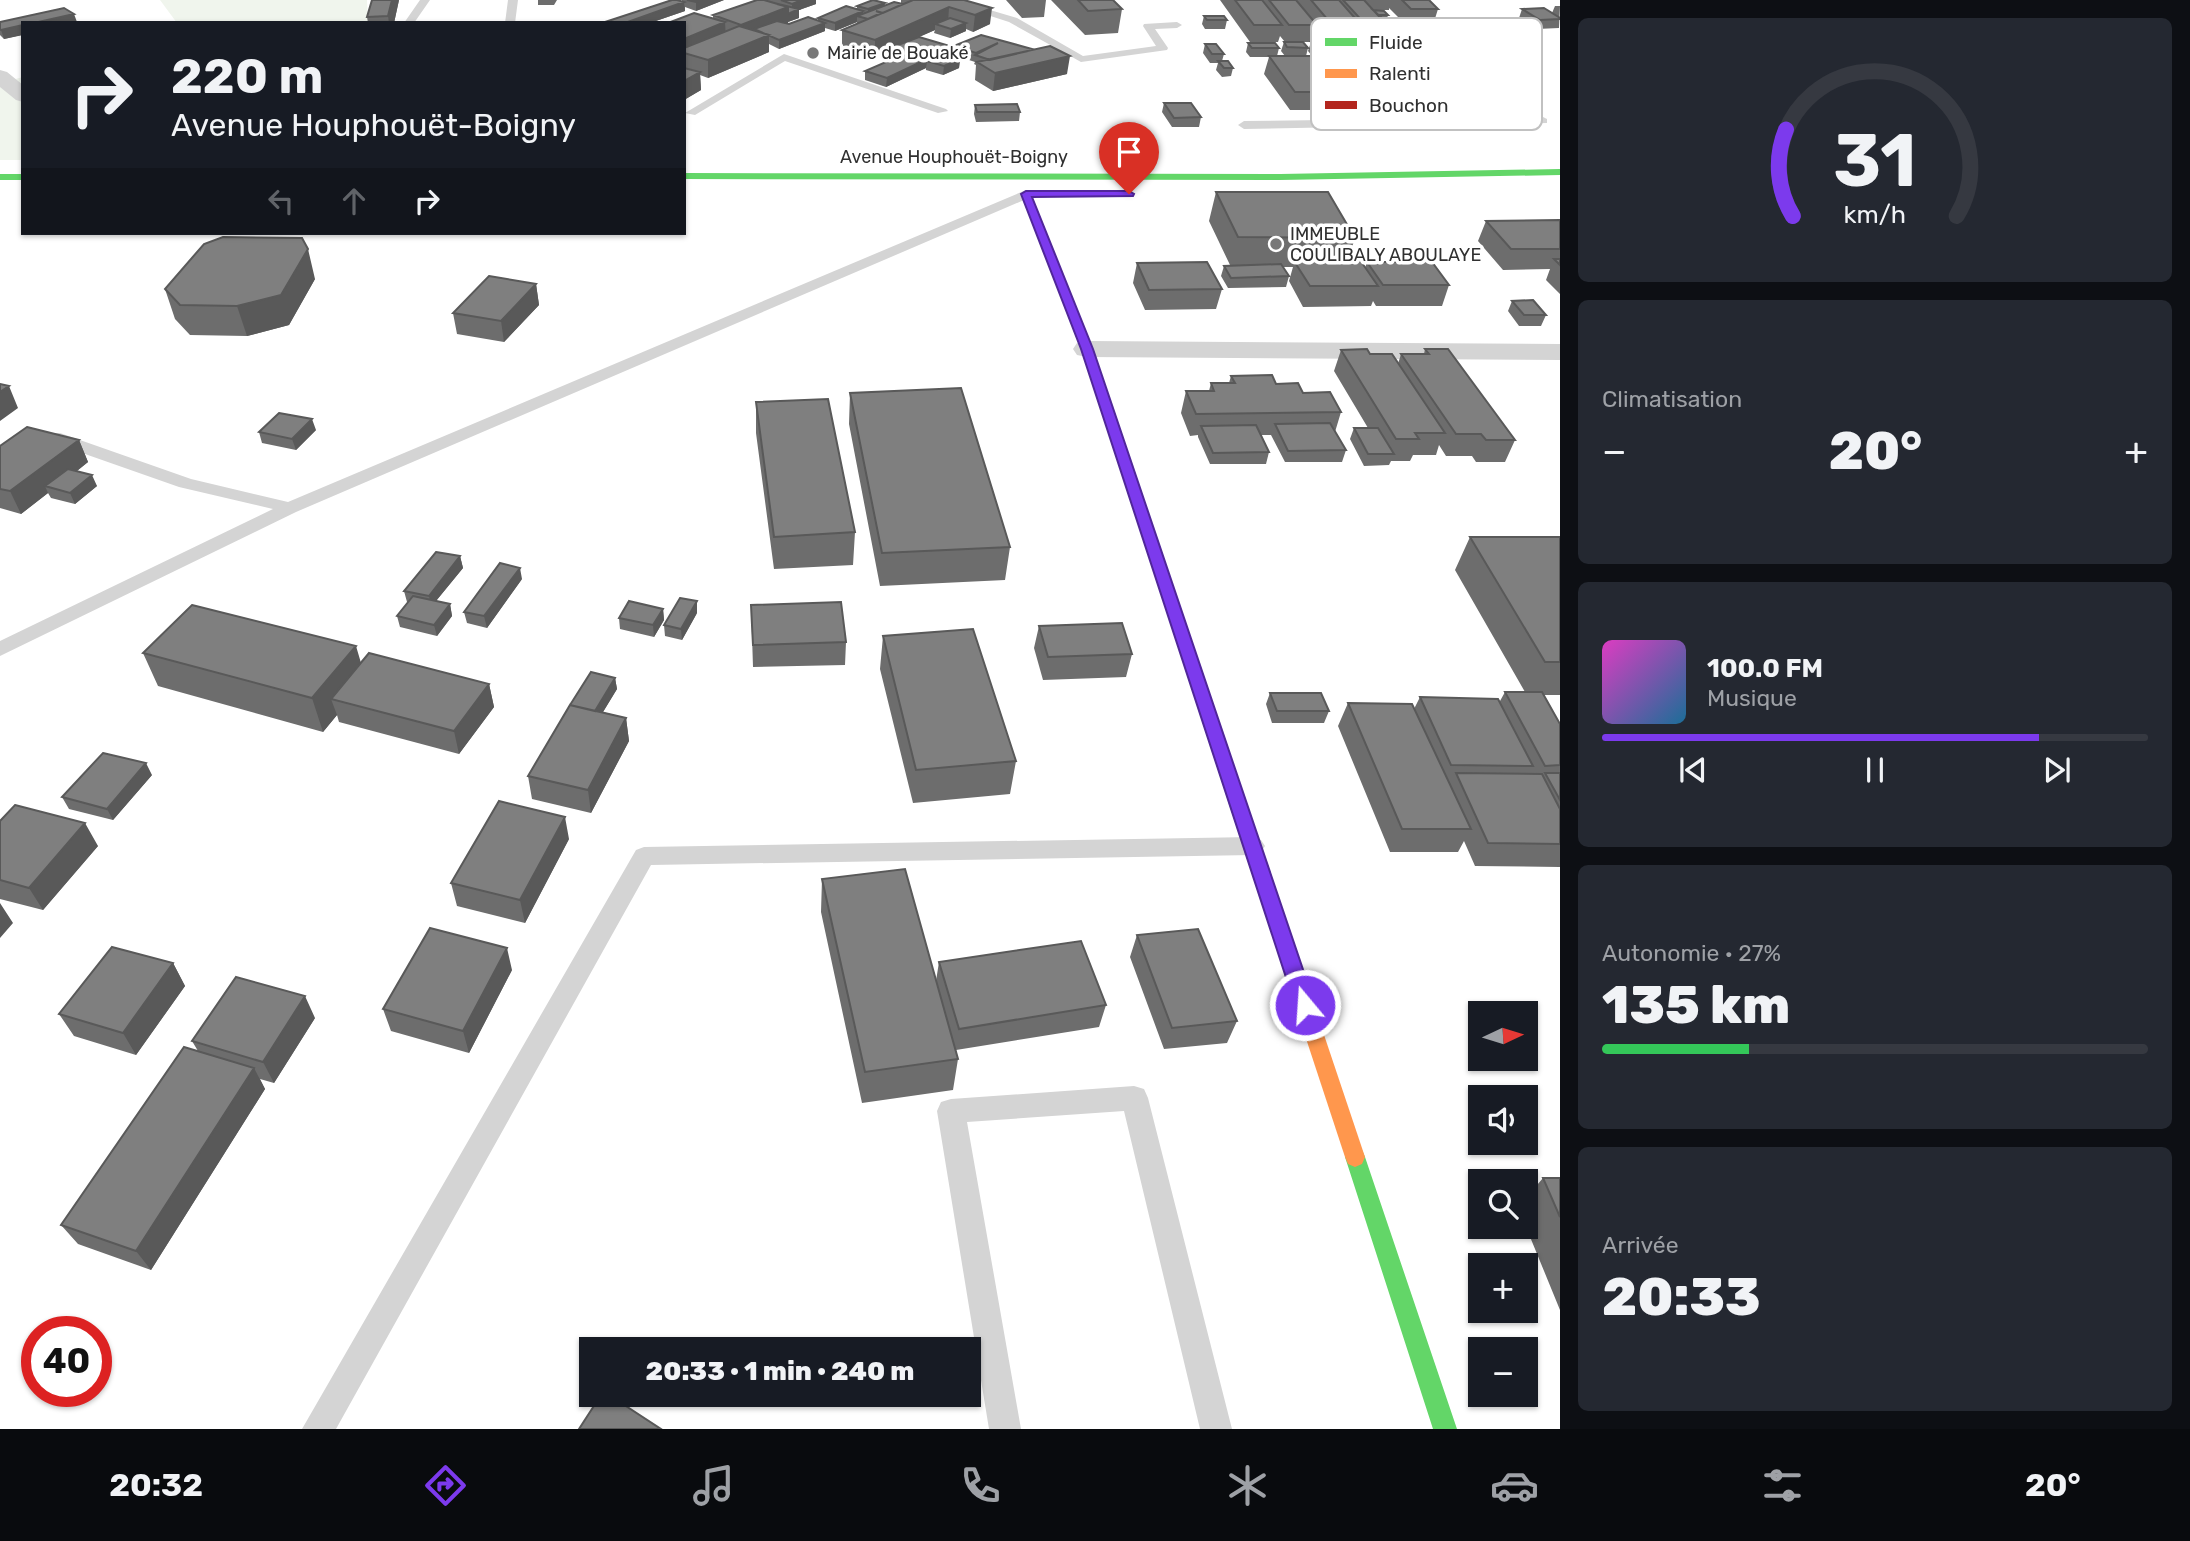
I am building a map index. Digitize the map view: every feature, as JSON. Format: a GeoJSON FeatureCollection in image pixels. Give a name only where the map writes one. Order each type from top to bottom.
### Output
{"type":"FeatureCollection","features":[{"type":"Feature","properties":{"kind":"main road","name":"Avenue Houphouët-Boigny"},"geometry":{"type":"LineString","coordinates":[[686,177],[1280,177],[1560,172]]}},
{"type":"Feature","properties":{"kind":"main road"},"geometry":{"type":"LineString","coordinates":[[0,177],[21,177]]}},
{"type":"Feature","properties":{"kind":"main road","name":"Avenue Houphouët-Boigny"},"geometry":{"type":"LineString","coordinates":[[985,194],[1032,194]]}},
{"type":"Feature","properties":{"kind":"main road"},"geometry":{"type":"LineString","coordinates":[[1032,194],[1087,349],[1445,1429]]}},
{"type":"Feature","properties":{"kind":"street"},"geometry":{"type":"LineString","coordinates":[[0,76],[21,94]]}},
{"type":"Feature","properties":{"kind":"street"},"geometry":{"type":"LineString","coordinates":[[1087,349],[1560,352]]}},
{"type":"Feature","properties":{"kind":"lane"},"geometry":{"type":"LineString","coordinates":[[410,21],[425,0]]}},
{"type":"Feature","properties":{"kind":"lane"},"geometry":{"type":"LineString","coordinates":[[510,21],[513,0]]}},
{"type":"Feature","properties":{"kind":"lane"},"geometry":{"type":"LineString","coordinates":[[946,0],[1013,20],[1081,59],[1163,48],[1148,26],[1177,25]]}},
{"type":"Feature","properties":{"kind":"lane"},"geometry":{"type":"LineString","coordinates":[[691,113],[785,57],[942,111]]}},
{"type":"Feature","properties":{"kind":"lane"},"geometry":{"type":"LineString","coordinates":[[1244,125],[1311,124]]}},
{"type":"Feature","properties":{"kind":"lane"},"geometry":{"type":"LineString","coordinates":[[0,649],[290,508],[1032,194]]}},
{"type":"Feature","properties":{"kind":"lane"},"geometry":{"type":"LineString","coordinates":[[46,434],[186,483],[290,508]]}},
{"type":"Feature","properties":{"kind":"lane"},"geometry":{"type":"LineString","coordinates":[[318,1429],[645,856],[1253,846]]}},
{"type":"Feature","properties":{"kind":"lane"},"geometry":{"type":"LineString","coordinates":[[1005,1429],[951,1111],[1134,1098],[1216,1429]]}},
{"type":"Feature","properties":{"kind":"shaded area"},"geometry":{"type":"Polygon","coordinates":[[[160,0],[367,0],[368,21],[176,21],[160,0]]]}},
{"type":"Feature","properties":{"kind":"shaded area"},"geometry":{"type":"Polygon","coordinates":[[[21,78],[21,160],[0,160],[0,83],[21,78]]]}},
{"type":"Feature","properties":{"kind":"building"},"geometry":{"type":"Polygon","coordinates":[[[372,0],[392,0],[388,16],[367,17],[372,0]]]}},
{"type":"Feature","properties":{"kind":"building"},"geometry":{"type":"Polygon","coordinates":[[[672,0],[684,2],[631,21],[608,21],[672,0]]]}},
{"type":"Feature","properties":{"kind":"building"},"geometry":{"type":"Polygon","coordinates":[[[757,0],[788,7],[741,25],[713,15],[757,0]]]}},
{"type":"Feature","properties":{"kind":"building"},"geometry":{"type":"Polygon","coordinates":[[[781,0],[802,0],[792,4],[781,0]]]}},
{"type":"Feature","properties":{"kind":"building"},"geometry":{"type":"Polygon","coordinates":[[[873,0],[885,3],[868,9],[857,6],[873,0]]]}},
{"type":"Feature","properties":{"kind":"building"},"geometry":{"type":"Polygon","coordinates":[[[913,0],[964,0],[992,8],[975,15],[949,7],[875,40],[842,30],[913,0]]]}},
{"type":"Feature","properties":{"kind":"building"},"geometry":{"type":"Polygon","coordinates":[[[1078,0],[1113,0],[1122,9],[1088,11],[1078,0]]]}},
{"type":"Feature","properties":{"kind":"building"},"geometry":{"type":"Polygon","coordinates":[[[1235,0],[1262,0],[1282,25],[1254,25],[1235,0]]]}},
{"type":"Feature","properties":{"kind":"building"},"geometry":{"type":"Polygon","coordinates":[[[1269,0],[1296,0],[1311,18],[1311,25],[1289,25],[1269,0]]]}},
{"type":"Feature","properties":{"kind":"building"},"geometry":{"type":"Polygon","coordinates":[[[1311,0],[1339,0],[1355,18],[1326,18],[1311,0]]]}},
{"type":"Feature","properties":{"kind":"building"},"geometry":{"type":"Polygon","coordinates":[[[1343,0],[1364,0],[1381,18],[1360,18],[1343,0]]]}},
{"type":"Feature","properties":{"kind":"building"},"geometry":{"type":"Polygon","coordinates":[[[1402,0],[1429,0],[1438,9],[1411,9],[1402,0]]]}},
{"type":"Feature","properties":{"kind":"building"},"geometry":{"type":"Polygon","coordinates":[[[894,2],[903,4],[883,13],[876,11],[881,13],[868,19],[857,16],[894,2]]]}},
{"type":"Feature","properties":{"kind":"building"},"geometry":{"type":"Polygon","coordinates":[[[777,4],[799,9],[788,14],[788,7],[777,4]]]}},
{"type":"Feature","properties":{"kind":"building"},"geometry":{"type":"Polygon","coordinates":[[[846,6],[863,11],[835,23],[818,18],[846,6]]]}},
{"type":"Feature","properties":{"kind":"building"},"geometry":{"type":"Polygon","coordinates":[[[64,8],[74,14],[43,21],[21,21],[21,25],[1,30],[0,22],[64,8]]]}},
{"type":"Feature","properties":{"kind":"building"},"geometry":{"type":"Polygon","coordinates":[[[1544,8],[1560,19],[1542,20],[1522,9],[1544,8]]]}},
{"type":"Feature","properties":{"kind":"building"},"geometry":{"type":"Polygon","coordinates":[[[1373,10],[1384,11],[1388,15],[1379,15],[1382,18],[1373,10]]]}},
{"type":"Feature","properties":{"kind":"building"},"geometry":{"type":"Polygon","coordinates":[[[694,13],[725,22],[686,38],[686,21],[673,21],[694,13]]]}},
{"type":"Feature","properties":{"kind":"building"},"geometry":{"type":"Polygon","coordinates":[[[1204,16],[1224,16],[1227,20],[1207,20],[1204,16]]]}},
{"type":"Feature","properties":{"kind":"building"},"geometry":{"type":"Polygon","coordinates":[[[808,17],[825,23],[779,40],[754,29],[777,21],[789,24],[808,17]]]}},
{"type":"Feature","properties":{"kind":"building"},"geometry":{"type":"Polygon","coordinates":[[[950,18],[966,23],[951,29],[935,24],[950,18]]]}},
{"type":"Feature","properties":{"kind":"building"},"geometry":{"type":"Polygon","coordinates":[[[739,26],[769,35],[708,60],[686,54],[686,47],[739,26]]]}},
{"type":"Feature","properties":{"kind":"building"},"geometry":{"type":"Polygon","coordinates":[[[981,35],[1032,49],[990,60],[975,55],[998,43],[976,53],[954,46],[981,35]]]}},
{"type":"Feature","properties":{"kind":"building"},"geometry":{"type":"Polygon","coordinates":[[[919,37],[953,47],[887,78],[865,71],[900,56],[882,51],[919,37]]]}},
{"type":"Feature","properties":{"kind":"building"},"geometry":{"type":"Polygon","coordinates":[[[1284,42],[1303,42],[1308,48],[1287,47],[1284,42]]]}},
{"type":"Feature","properties":{"kind":"building"},"geometry":{"type":"Polygon","coordinates":[[[1248,43],[1275,43],[1279,48],[1252,48],[1248,43]]]}},
{"type":"Feature","properties":{"kind":"building"},"geometry":{"type":"Polygon","coordinates":[[[1205,44],[1216,44],[1224,54],[1212,54],[1205,44]]]}},
{"type":"Feature","properties":{"kind":"building"},"geometry":{"type":"Polygon","coordinates":[[[1050,46],[1070,56],[995,73],[977,62],[1050,46]]]}},
{"type":"Feature","properties":{"kind":"building"},"geometry":{"type":"Polygon","coordinates":[[[942,54],[960,59],[944,66],[927,61],[942,54]]]}},
{"type":"Feature","properties":{"kind":"building"},"geometry":{"type":"Polygon","coordinates":[[[1269,56],[1311,56],[1311,92],[1295,92],[1269,56]]]}},
{"type":"Feature","properties":{"kind":"building"},"geometry":{"type":"Polygon","coordinates":[[[1218,61],[1228,61],[1233,68],[1224,68],[1218,61]]]}},
{"type":"Feature","properties":{"kind":"building"},"geometry":{"type":"Polygon","coordinates":[[[686,68],[700,72],[686,80],[686,68]]]}},
{"type":"Feature","properties":{"kind":"building"},"geometry":{"type":"Polygon","coordinates":[[[1164,103],[1191,103],[1201,117],[1174,118],[1164,103]]]}},
{"type":"Feature","properties":{"kind":"building"},"geometry":{"type":"Polygon","coordinates":[[[1017,104],[1020,112],[977,112],[975,105],[1017,104]]]}},
{"type":"Feature","properties":{"kind":"building"},"geometry":{"type":"Polygon","coordinates":[[[1216,192],[1328,192],[1355,238],[1238,237],[1216,192]]]}},
{"type":"Feature","properties":{"kind":"building"},"geometry":{"type":"Polygon","coordinates":[[[1560,220],[1560,249],[1511,249],[1486,221],[1560,220]]]}},
{"type":"Feature","properties":{"kind":"building"},"geometry":{"type":"Polygon","coordinates":[[[223,237],[302,238],[308,249],[281,295],[237,306],[180,305],[165,289],[204,244],[223,237]]]}},
{"type":"Feature","properties":{"kind":"building"},"geometry":{"type":"Polygon","coordinates":[[[1360,260],[1378,286],[1310,286],[1294,261],[1360,260]]]}},
{"type":"Feature","properties":{"kind":"building"},"geometry":{"type":"Polygon","coordinates":[[[1207,262],[1222,289],[1149,290],[1137,263],[1207,262]]]}},
{"type":"Feature","properties":{"kind":"building"},"geometry":{"type":"Polygon","coordinates":[[[1367,262],[1432,262],[1449,285],[1383,285],[1367,262]]]}},
{"type":"Feature","properties":{"kind":"building"},"geometry":{"type":"Polygon","coordinates":[[[1281,264],[1289,276],[1231,278],[1224,266],[1281,264]]]}},
{"type":"Feature","properties":{"kind":"building"},"geometry":{"type":"Polygon","coordinates":[[[489,276],[536,284],[501,321],[453,313],[489,276]]]}},
{"type":"Feature","properties":{"kind":"building"},"geometry":{"type":"Polygon","coordinates":[[[1533,300],[1546,315],[1524,315],[1512,301],[1533,300]]]}},
{"type":"Feature","properties":{"kind":"building"},"geometry":{"type":"Polygon","coordinates":[[[1367,349],[1370,354],[1392,354],[1445,433],[1415,433],[1419,439],[1396,439],[1341,350],[1367,349]]]}},
{"type":"Feature","properties":{"kind":"building"},"geometry":{"type":"Polygon","coordinates":[[[1425,349],[1448,349],[1515,440],[1486,440],[1481,434],[1456,434],[1401,354],[1429,354],[1425,349]]]}},
{"type":"Feature","properties":{"kind":"building"},"geometry":{"type":"Polygon","coordinates":[[[1272,375],[1276,384],[1298,383],[1303,393],[1330,392],[1341,412],[1196,414],[1186,391],[1214,391],[1211,383],[1235,383],[1231,376],[1272,375]]]}},
{"type":"Feature","properties":{"kind":"building"},"geometry":{"type":"Polygon","coordinates":[[[0,384],[9,386],[0,392],[0,384]]]}},
{"type":"Feature","properties":{"kind":"building"},"geometry":{"type":"Polygon","coordinates":[[[961,388],[1010,547],[882,553],[850,393],[961,388]]]}},
{"type":"Feature","properties":{"kind":"building"},"geometry":{"type":"Polygon","coordinates":[[[828,399],[855,532],[774,537],[756,402],[828,399]]]}},
{"type":"Feature","properties":{"kind":"building"},"geometry":{"type":"Polygon","coordinates":[[[279,413],[312,419],[292,439],[259,432],[279,413]]]}},
{"type":"Feature","properties":{"kind":"building"},"geometry":{"type":"Polygon","coordinates":[[[1330,423],[1346,450],[1288,451],[1275,424],[1330,423]]]}},
{"type":"Feature","properties":{"kind":"building"},"geometry":{"type":"Polygon","coordinates":[[[1256,425],[1269,452],[1213,453],[1201,426],[1256,425]]]}},
{"type":"Feature","properties":{"kind":"building"},"geometry":{"type":"Polygon","coordinates":[[[27,427],[79,440],[10,491],[0,489],[0,446],[27,427]]]}},
{"type":"Feature","properties":{"kind":"building"},"geometry":{"type":"Polygon","coordinates":[[[1354,428],[1378,428],[1394,454],[1368,454],[1354,428]]]}},
{"type":"Feature","properties":{"kind":"building"},"geometry":{"type":"Polygon","coordinates":[[[68,469],[92,475],[70,493],[45,486],[68,469]]]}},
{"type":"Feature","properties":{"kind":"building"},"geometry":{"type":"Polygon","coordinates":[[[1470,537],[1560,537],[1560,662],[1545,662],[1470,537]]]}},
{"type":"Feature","properties":{"kind":"building"},"geometry":{"type":"Polygon","coordinates":[[[436,552],[460,556],[429,596],[404,591],[436,552]]]}},
{"type":"Feature","properties":{"kind":"building"},"geometry":{"type":"Polygon","coordinates":[[[500,563],[520,568],[484,616],[464,612],[500,563]]]}},
{"type":"Feature","properties":{"kind":"building"},"geometry":{"type":"Polygon","coordinates":[[[413,596],[450,604],[434,625],[397,616],[413,596]]]}},
{"type":"Feature","properties":{"kind":"building"},"geometry":{"type":"Polygon","coordinates":[[[680,598],[697,601],[681,629],[664,625],[680,598]]]}},
{"type":"Feature","properties":{"kind":"building"},"geometry":{"type":"Polygon","coordinates":[[[629,601],[663,609],[653,625],[619,618],[629,601]]]}},
{"type":"Feature","properties":{"kind":"building"},"geometry":{"type":"Polygon","coordinates":[[[841,602],[846,642],[753,645],[751,605],[841,602]]]}},
{"type":"Feature","properties":{"kind":"building"},"geometry":{"type":"Polygon","coordinates":[[[192,605],[356,646],[312,698],[143,653],[192,605]]]}},
{"type":"Feature","properties":{"kind":"building"},"geometry":{"type":"Polygon","coordinates":[[[1122,623],[1132,654],[1048,657],[1039,626],[1122,623]]]}},
{"type":"Feature","properties":{"kind":"building"},"geometry":{"type":"Polygon","coordinates":[[[973,629],[1016,761],[916,770],[883,636],[973,629]]]}},
{"type":"Feature","properties":{"kind":"building"},"geometry":{"type":"Polygon","coordinates":[[[369,653],[489,684],[454,731],[331,699],[369,653]]]}},
{"type":"Feature","properties":{"kind":"building"},"geometry":{"type":"Polygon","coordinates":[[[591,672],[615,678],[595,711],[570,705],[591,672]]]}},
{"type":"Feature","properties":{"kind":"building"},"geometry":{"type":"Polygon","coordinates":[[[1505,692],[1542,692],[1560,724],[1560,765],[1545,766],[1505,692]]]}},
{"type":"Feature","properties":{"kind":"building"},"geometry":{"type":"Polygon","coordinates":[[[1270,693],[1321,693],[1329,711],[1277,711],[1270,693]]]}},
{"type":"Feature","properties":{"kind":"building"},"geometry":{"type":"Polygon","coordinates":[[[1420,697],[1498,699],[1533,766],[1451,765],[1420,697]]]}},
{"type":"Feature","properties":{"kind":"building"},"geometry":{"type":"Polygon","coordinates":[[[1348,703],[1412,704],[1471,829],[1402,829],[1348,703]]]}},
{"type":"Feature","properties":{"kind":"building"},"geometry":{"type":"Polygon","coordinates":[[[570,705],[626,718],[588,790],[528,776],[570,705]]]}},
{"type":"Feature","properties":{"kind":"building"},"geometry":{"type":"Polygon","coordinates":[[[103,753],[146,763],[107,809],[62,797],[103,753]]]}},
{"type":"Feature","properties":{"kind":"building"},"geometry":{"type":"Polygon","coordinates":[[[1456,773],[1542,774],[1560,809],[1560,844],[1488,843],[1456,773]]]}},
{"type":"Feature","properties":{"kind":"building"},"geometry":{"type":"Polygon","coordinates":[[[1545,773],[1560,773],[1560,800],[1545,773]]]}},
{"type":"Feature","properties":{"kind":"building"},"geometry":{"type":"Polygon","coordinates":[[[499,801],[565,817],[520,900],[451,883],[499,801]]]}},
{"type":"Feature","properties":{"kind":"building"},"geometry":{"type":"Polygon","coordinates":[[[15,805],[85,823],[29,888],[0,880],[0,821],[15,805]]]}},
{"type":"Feature","properties":{"kind":"building"},"geometry":{"type":"Polygon","coordinates":[[[905,869],[958,1059],[865,1072],[822,879],[905,869]]]}},
{"type":"Feature","properties":{"kind":"building"},"geometry":{"type":"Polygon","coordinates":[[[430,928],[507,948],[463,1031],[383,1009],[430,928]]]}},
{"type":"Feature","properties":{"kind":"building"},"geometry":{"type":"Polygon","coordinates":[[[1198,929],[1237,1021],[1172,1028],[1137,935],[1198,929]]]}},
{"type":"Feature","properties":{"kind":"building"},"geometry":{"type":"Polygon","coordinates":[[[1081,941],[1106,1005],[959,1029],[939,962],[1081,941]]]}},
{"type":"Feature","properties":{"kind":"building"},"geometry":{"type":"Polygon","coordinates":[[[112,947],[173,963],[123,1033],[59,1014],[112,947]]]}},
{"type":"Feature","properties":{"kind":"building"},"geometry":{"type":"Polygon","coordinates":[[[236,977],[305,996],[263,1062],[192,1041],[236,977]]]}},
{"type":"Feature","properties":{"kind":"building"},"geometry":{"type":"Polygon","coordinates":[[[184,1047],[254,1068],[136,1251],[61,1225],[184,1047]]]}},
{"type":"Feature","properties":{"kind":"building"},"geometry":{"type":"Polygon","coordinates":[[[1543,1178],[1560,1178],[1560,1217],[1543,1178]]]}},
{"type":"Feature","properties":{"kind":"building"},"geometry":{"type":"Polygon","coordinates":[[[593,1407],[627,1407],[661,1429],[579,1429],[593,1407]]]}},
{"type":"Feature","properties":{"kind":"traffic: fast"},"geometry":{"type":"LineString","coordinates":[[686,176],[1280,177],[1560,172]]}},
{"type":"Feature","properties":{"kind":"traffic: fast"},"geometry":{"type":"LineString","coordinates":[[0,177],[21,177]]}},
{"type":"Feature","properties":{"kind":"traffic: fast"},"geometry":{"type":"LineString","coordinates":[[1103,398],[1249,838]]}},
{"type":"Feature","properties":{"kind":"traffic: fast"},"geometry":{"type":"LineString","coordinates":[[1355,1157],[1445,1429]]}},
{"type":"Feature","properties":{"kind":"traffic: slow"},"geometry":{"type":"LineString","coordinates":[[1249,838],[1355,1157]]}},
{"type":"Feature","properties":{"kind":"traffic: jam"},"geometry":{"type":"LineString","coordinates":[[1026,194],[1087,349],[1103,398]]}},
{"type":"Feature","properties":{"kind":"place","name":"Mairie de Bouaké"},"geometry":{"type":"Point","coordinates":[813,53]}},
{"type":"Feature","properties":{"kind":"place","name":"IMMEUBLE COULIBALY ABOULAYE"},"geometry":{"type":"Point","coordinates":[1276,244]}},
{"type":"Feature","properties":{"kind":"route"},"geometry":{"type":"LineString","coordinates":[[1129,194],[1026,194],[1087,349],[1305,1005]]}}]}
